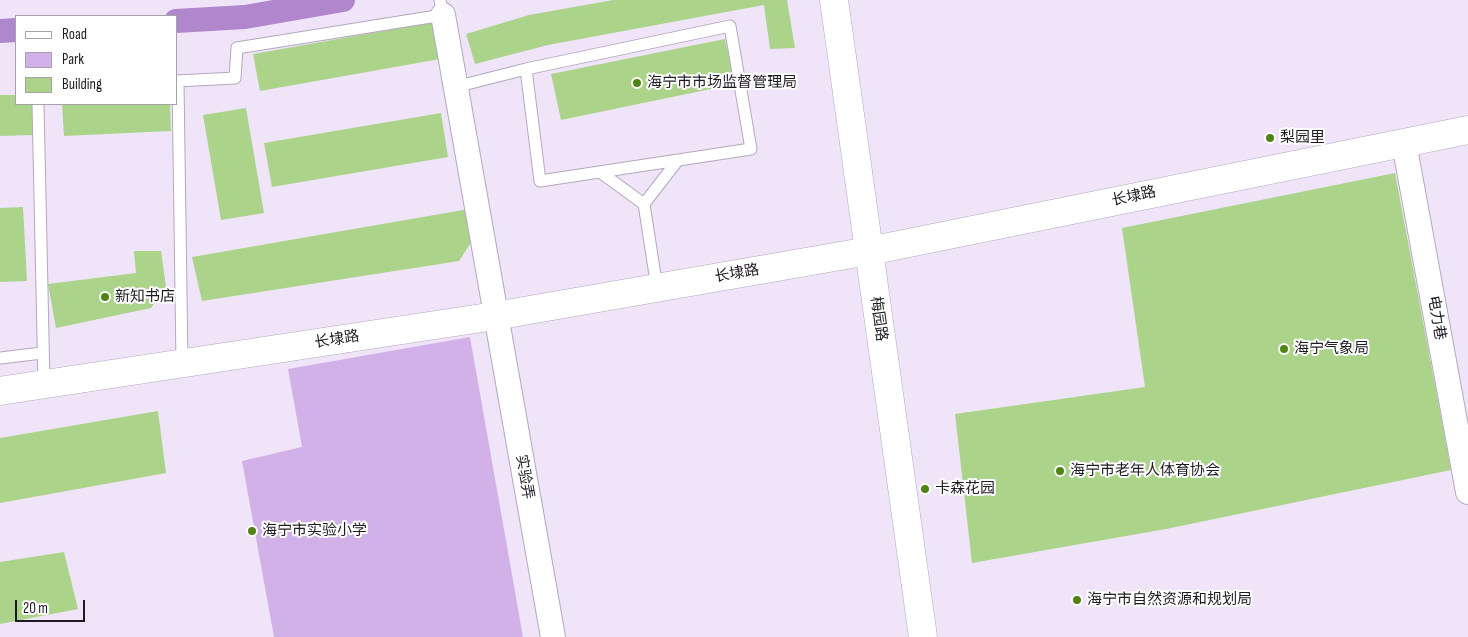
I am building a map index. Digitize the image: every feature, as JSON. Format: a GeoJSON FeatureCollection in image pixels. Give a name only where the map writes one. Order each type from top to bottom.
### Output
{"type":"FeatureCollection","features":[{"type":"Feature","properties":{"kind":"street","name":"梅园路"},"geometry":{"type":"LineString","coordinates":[[834,0],[923,637]]}},
{"type":"Feature","properties":{"kind":"street","name":"实验弄"},"geometry":{"type":"LineString","coordinates":[[441,7],[553,637]]}},
{"type":"Feature","properties":{"kind":"street","name":"长埭路"},"geometry":{"type":"LineString","coordinates":[[0,390],[495,316],[869,251],[1468,130]]}},
{"type":"Feature","properties":{"kind":"street","name":"电力巷"},"geometry":{"type":"LineString","coordinates":[[1404,143],[1468,492]]}},
{"type":"Feature","properties":{"kind":"lane"},"geometry":{"type":"LineString","coordinates":[[178,81],[235,78],[237,48],[441,7]]}},
{"type":"Feature","properties":{"kind":"lane"},"geometry":{"type":"LineString","coordinates":[[455,87],[526,69],[730,26],[751,149],[540,181],[526,69]]}},
{"type":"Feature","properties":{"kind":"lane"},"geometry":{"type":"LineString","coordinates":[[38,105],[44,384]]}},
{"type":"Feature","properties":{"kind":"lane"},"geometry":{"type":"LineString","coordinates":[[177,105],[182,363]]}},
{"type":"Feature","properties":{"kind":"lane"},"geometry":{"type":"LineString","coordinates":[[656,288],[644,204],[678,160]]}},
{"type":"Feature","properties":{"kind":"lane"},"geometry":{"type":"LineString","coordinates":[[600,172],[644,204]]}},
{"type":"Feature","properties":{"kind":"lane"},"geometry":{"type":"LineString","coordinates":[[0,358],[42,353]]}},
{"type":"Feature","properties":{"kind":"green space"},"geometry":{"type":"Polygon","coordinates":[[[470,337],[523,637],[274,637],[242,461],[302,447],[288,369],[470,337]]]}},
{"type":"Feature","properties":{"kind":"building"},"geometry":{"type":"Polygon","coordinates":[[[613,0],[787,0],[795,48],[770,49],[764,5],[548,45],[475,64],[466,34],[529,15],[613,0]]]}},
{"type":"Feature","properties":{"kind":"building"},"geometry":{"type":"Polygon","coordinates":[[[434,22],[440,59],[260,91],[253,54],[434,22]]]}},
{"type":"Feature","properties":{"kind":"building"},"geometry":{"type":"Polygon","coordinates":[[[725,39],[735,84],[561,120],[551,74],[725,39]]]}},
{"type":"Feature","properties":{"kind":"building"},"geometry":{"type":"Polygon","coordinates":[[[0,95],[15,95],[15,105],[32,105],[34,135],[0,136],[0,95]]]}},
{"type":"Feature","properties":{"kind":"building"},"geometry":{"type":"Polygon","coordinates":[[[62,105],[170,105],[171,131],[64,136],[62,105]]]}},
{"type":"Feature","properties":{"kind":"building"},"geometry":{"type":"Polygon","coordinates":[[[246,108],[264,213],[221,220],[203,115],[246,108]]]}},
{"type":"Feature","properties":{"kind":"building"},"geometry":{"type":"Polygon","coordinates":[[[441,113],[448,157],[272,187],[264,143],[441,113]]]}},
{"type":"Feature","properties":{"kind":"building","name":"海宁气象局"},"geometry":{"type":"Polygon","coordinates":[[[1395,173],[1451,470],[1166,529],[972,563],[955,414],[1145,387],[1122,228],[1395,173]]]}},
{"type":"Feature","properties":{"kind":"building"},"geometry":{"type":"Polygon","coordinates":[[[23,207],[27,281],[0,282],[0,208],[23,207]]]}},
{"type":"Feature","properties":{"kind":"building"},"geometry":{"type":"Polygon","coordinates":[[[469,209],[472,241],[459,261],[202,301],[192,257],[469,209]]]}},
{"type":"Feature","properties":{"kind":"building","name":"新知书店"},"geometry":{"type":"Polygon","coordinates":[[[134,251],[161,251],[166,287],[151,308],[56,328],[48,284],[136,273],[134,251]]]}},
{"type":"Feature","properties":{"kind":"building"},"geometry":{"type":"Polygon","coordinates":[[[158,411],[166,473],[0,503],[0,438],[158,411]]]}},
{"type":"Feature","properties":{"kind":"building"},"geometry":{"type":"Polygon","coordinates":[[[64,552],[78,609],[0,624],[0,562],[64,552]]]}},
{"type":"Feature","properties":{"kind":"waterway"},"geometry":{"type":"LineString","coordinates":[[178,21],[245,17],[343,0]]}},
{"type":"Feature","properties":{"kind":"waterway"},"geometry":{"type":"LineString","coordinates":[[0,31],[15,30]]}},
{"type":"Feature","properties":{"kind":"place","name":"海宁市市场监督管理局"},"geometry":{"type":"Point","coordinates":[637,83]}},
{"type":"Feature","properties":{"kind":"place","name":"梨园里"},"geometry":{"type":"Point","coordinates":[1270,138]}},
{"type":"Feature","properties":{"kind":"place","name":"新知书店"},"geometry":{"type":"Point","coordinates":[105,297]}},
{"type":"Feature","properties":{"kind":"place","name":"海宁气象局"},"geometry":{"type":"Point","coordinates":[1284,349]}},
{"type":"Feature","properties":{"kind":"place","name":"海宁市老年人体育协会"},"geometry":{"type":"Point","coordinates":[1060,471]}},
{"type":"Feature","properties":{"kind":"place","name":"卡森花园"},"geometry":{"type":"Point","coordinates":[925,489]}},
{"type":"Feature","properties":{"kind":"place","name":"海宁市实验小学"},"geometry":{"type":"Point","coordinates":[252,531]}},
{"type":"Feature","properties":{"kind":"place","name":"海宁市自然资源和规划局"},"geometry":{"type":"Point","coordinates":[1077,600]}}]}
